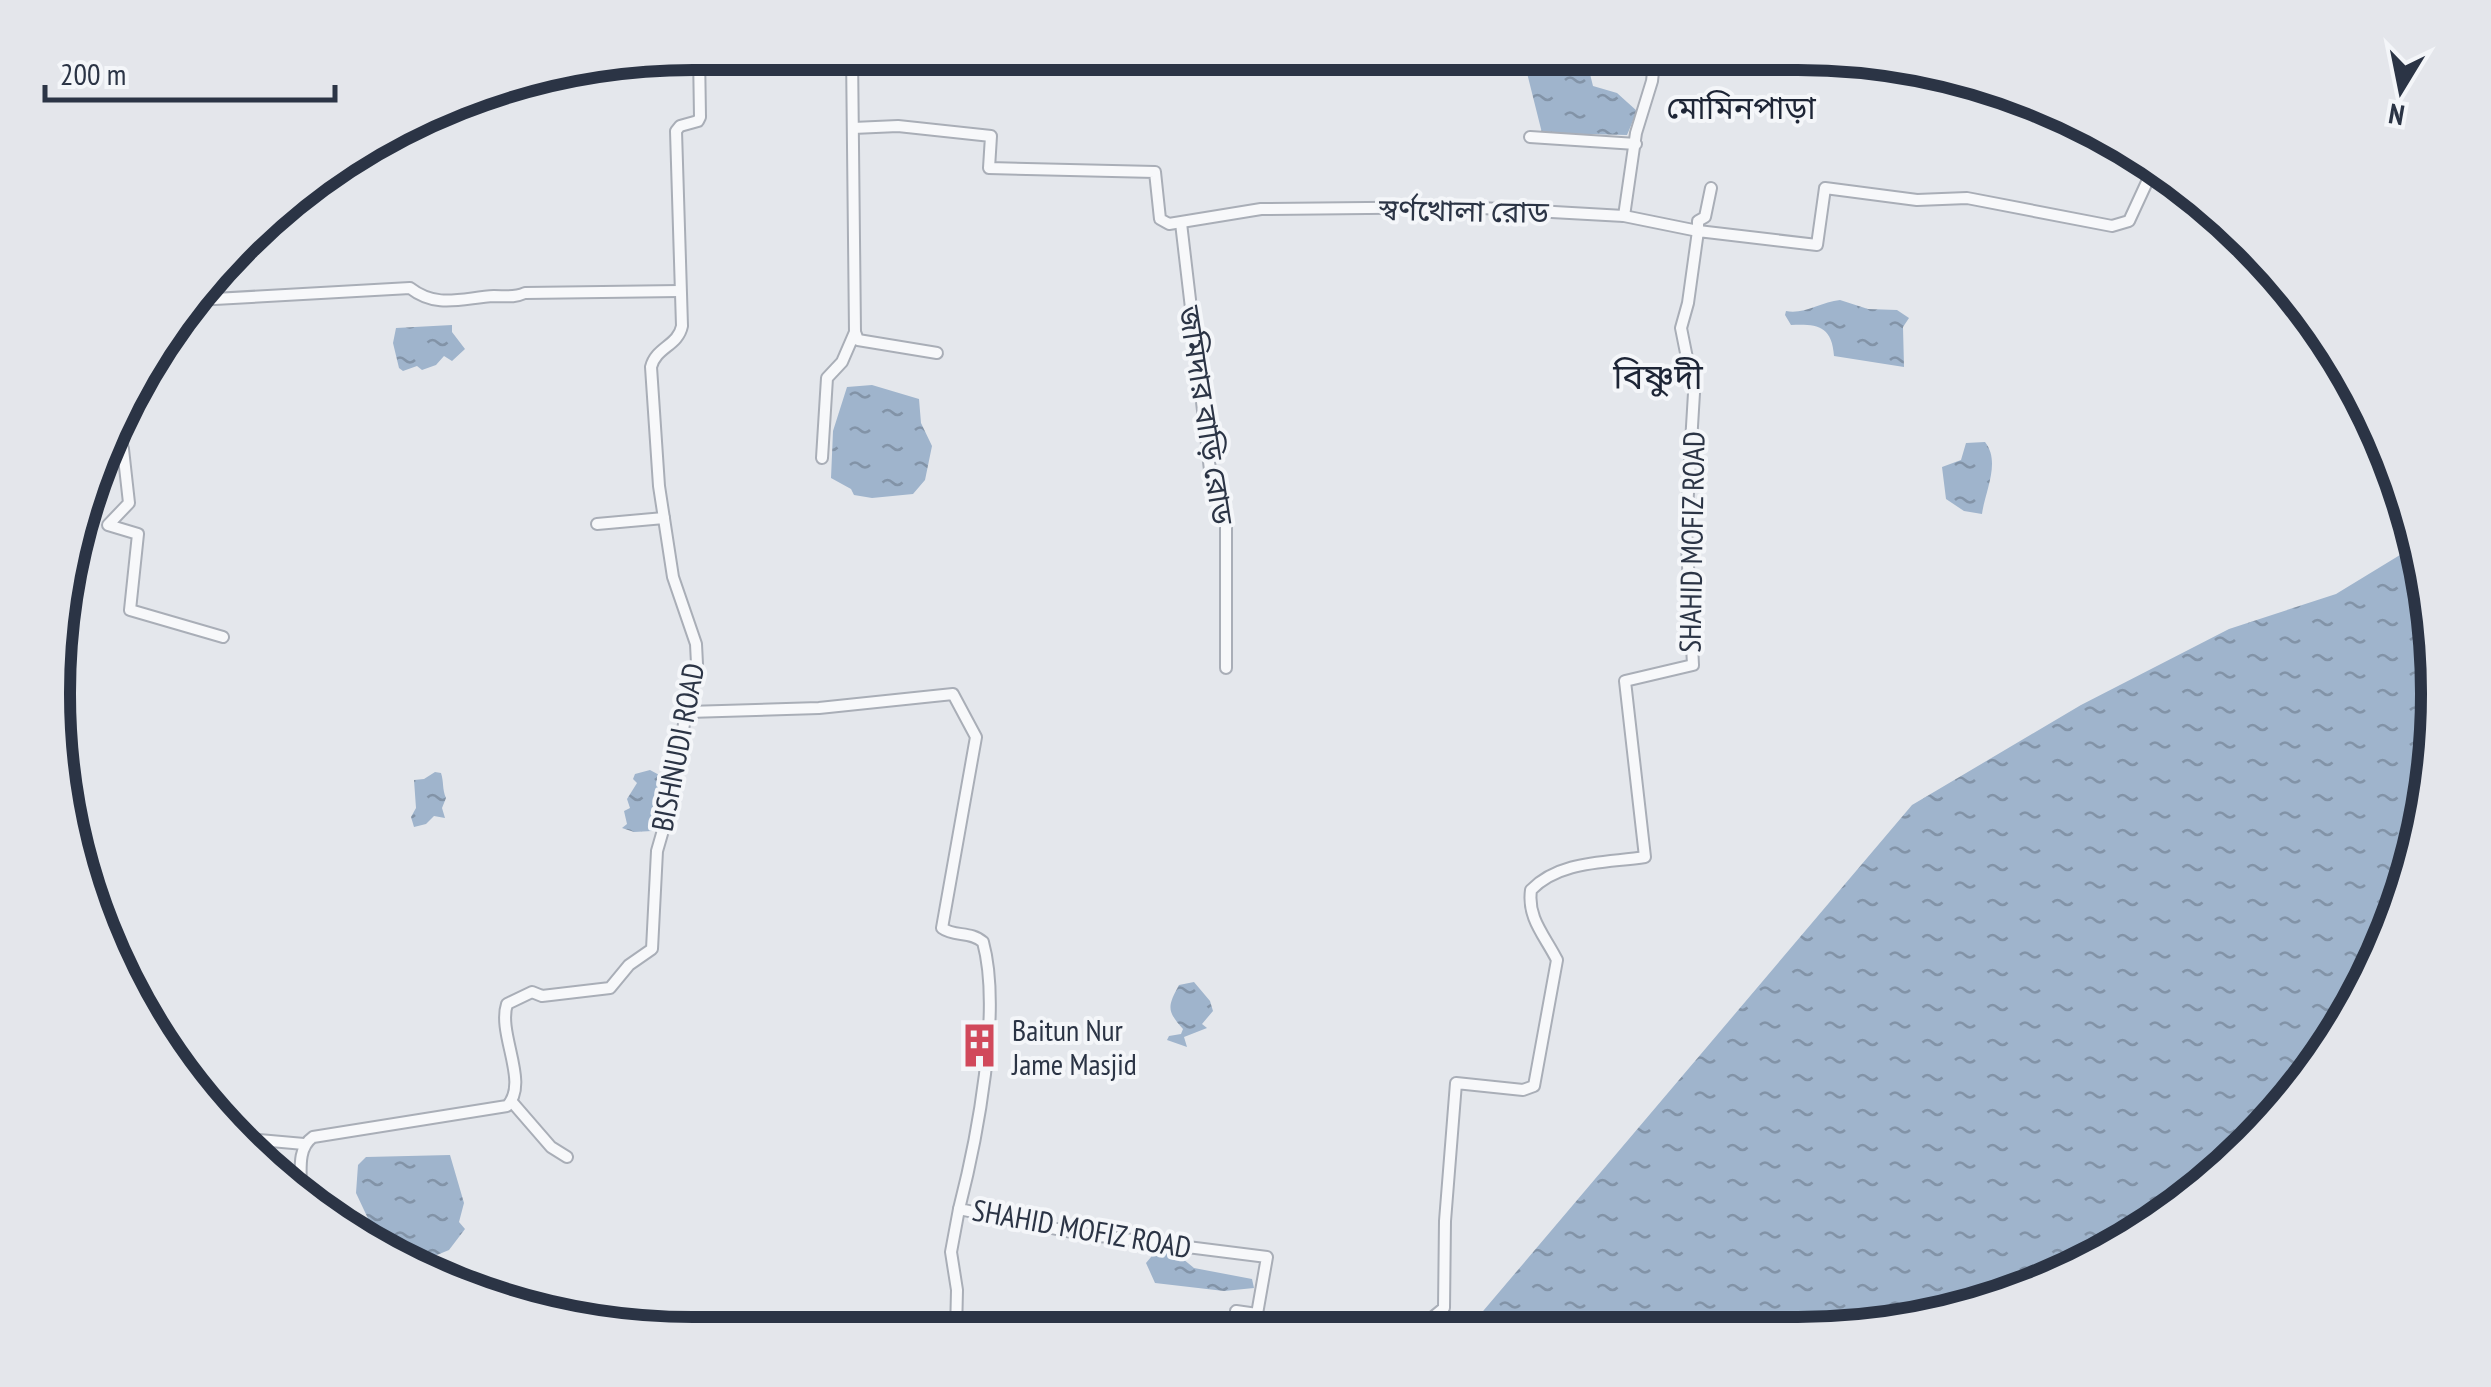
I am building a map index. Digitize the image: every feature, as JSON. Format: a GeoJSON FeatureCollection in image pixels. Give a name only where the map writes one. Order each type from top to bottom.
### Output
{"type":"FeatureCollection","features":[{"type":"Feature","properties":{"kind":"street","name":"BISHNUDI ROAD"},"geometry":{"type":"LineString","coordinates":[[512,1102],[516,1091],[505,1028],[507,1004],[532,992],[542,996],[610,988],[629,965],[652,949],[656,851],[670,806],[697,664],[696,644],[673,577],[651,367],[656,354],[680,334],[676,131],[700,117],[699,70]]}},
{"type":"Feature","properties":{"kind":"street"},"geometry":{"type":"LineString","coordinates":[[852,70],[855,332],[858,340],[937,353]]}},
{"type":"Feature","properties":{"kind":"street"},"geometry":{"type":"LineString","coordinates":[[1624,216],[1636,132],[1653,70]]}},
{"type":"Feature","properties":{"kind":"street"},"geometry":{"type":"LineString","coordinates":[[853,128],[898,126],[990,136],[989,168],[1155,172],[1160,219],[1170,224],[1181,223]]}},
{"type":"Feature","properties":{"kind":"street"},"geometry":{"type":"LineString","coordinates":[[1530,137],[1636,144]]}},
{"type":"Feature","properties":{"kind":"street","name":"স্বর্ণখোলা রোড"},"geometry":{"type":"LineString","coordinates":[[1181,223],[1261,209],[1464,207],[1624,216],[1698,232],[1818,245],[1825,188],[1916,200],[1968,198],[2112,226],[2129,221],[2149,179]]}},
{"type":"Feature","properties":{"kind":"street"},"geometry":{"type":"LineString","coordinates":[[1698,232],[1710,188]]}},
{"type":"Feature","properties":{"kind":"street","name":"জমিদার বাড়ি রোড"},"geometry":{"type":"LineString","coordinates":[[1181,223],[1210,470],[1226,510],[1226,668]]}},
{"type":"Feature","properties":{"kind":"street","name":"SHAHID MOFIZ ROAD"},"geometry":{"type":"LineString","coordinates":[[1433,1317],[1444,1308],[1445,1220],[1456,1083],[1523,1090],[1534,1086],[1557,960],[1534,920],[1531,890],[1552,876],[1593,862],[1645,857],[1625,681],[1693,665],[1686,526],[1694,393],[1681,328],[1698,232]]}},
{"type":"Feature","properties":{"kind":"street"},"geometry":{"type":"LineString","coordinates":[[211,299],[410,288],[425,300],[448,302],[525,293],[680,291]]}},
{"type":"Feature","properties":{"kind":"street"},"geometry":{"type":"LineString","coordinates":[[822,458],[827,378],[842,362],[855,332]]}},
{"type":"Feature","properties":{"kind":"street"},"geometry":{"type":"LineString","coordinates":[[122,445],[128,503],[108,525],[138,534],[130,610],[223,637]]}},
{"type":"Feature","properties":{"kind":"street"},"geometry":{"type":"LineString","coordinates":[[597,524],[664,518]]}},
{"type":"Feature","properties":{"kind":"street","name":"SHAHID MOFIZ ROAD"},"geometry":{"type":"LineString","coordinates":[[688,712],[819,708],[953,694],[976,737],[942,928],[946,932],[977,936],[984,942],[990,996],[978,1108],[959,1209],[1044,1227],[1267,1257],[1257,1314],[1236,1312],[1235,1317]]}},
{"type":"Feature","properties":{"kind":"street"},"geometry":{"type":"LineString","coordinates":[[259,1140],[304,1144],[318,1135],[508,1106],[512,1102],[551,1148],[567,1157]]}},
{"type":"Feature","properties":{"kind":"street"},"geometry":{"type":"LineString","coordinates":[[302,1178],[304,1144]]}},
{"type":"Feature","properties":{"kind":"street"},"geometry":{"type":"LineString","coordinates":[[956,1317],[951,1252],[959,1209]]}},
{"type":"Feature","properties":{"kind":"water"},"geometry":{"type":"Polygon","coordinates":[[[1526,70],[1589,70],[1593,86],[1617,93],[1637,111],[1627,135],[1542,133],[1526,70]]]}},
{"type":"Feature","properties":{"kind":"water"},"geometry":{"type":"Polygon","coordinates":[[[1840,300],[1868,309],[1897,310],[1909,318],[1903,327],[1904,367],[1834,356],[1826,332],[1815,326],[1791,325],[1785,315],[1786,311],[1840,300]]]}},
{"type":"Feature","properties":{"kind":"water"},"geometry":{"type":"Polygon","coordinates":[[[452,325],[452,332],[465,349],[452,361],[444,356],[436,365],[422,370],[417,366],[403,371],[399,368],[393,343],[396,328],[452,325]]]}},
{"type":"Feature","properties":{"kind":"water"},"geometry":{"type":"Polygon","coordinates":[[[872,385],[919,399],[921,423],[932,446],[925,480],[913,494],[872,498],[854,495],[851,489],[831,478],[833,431],[847,387],[872,385]]]}},
{"type":"Feature","properties":{"kind":"water"},"geometry":{"type":"Polygon","coordinates":[[[1985,442],[1992,468],[1982,514],[1964,511],[1946,499],[1942,467],[1961,460],[1966,443],[1985,442]]]}},
{"type":"Feature","properties":{"kind":"water"},"geometry":{"type":"Polygon","coordinates":[[[2405,552],[2416,612],[2421,694],[2416,775],[2409,815],[2374,932],[2337,1005],[2316,1040],[2266,1105],[2209,1162],[2144,1212],[2073,1253],[1998,1284],[1919,1305],[1838,1316],[1478,1317],[1912,805],[2081,705],[2229,629],[2336,594],[2405,552]]]}},
{"type":"Feature","properties":{"kind":"water"},"geometry":{"type":"Polygon","coordinates":[[[650,770],[663,777],[661,805],[656,808],[652,831],[622,828],[627,824],[624,811],[630,808],[627,799],[637,783],[633,779],[635,774],[650,770]]]}},
{"type":"Feature","properties":{"kind":"water"},"geometry":{"type":"Polygon","coordinates":[[[435,772],[442,776],[445,818],[434,816],[426,824],[414,827],[414,780],[435,772]]]}},
{"type":"Feature","properties":{"kind":"water"},"geometry":{"type":"Polygon","coordinates":[[[1194,982],[1213,1011],[1202,1024],[1207,1028],[1184,1037],[1187,1047],[1167,1040],[1183,1029],[1174,1018],[1171,1004],[1179,985],[1194,982]]]}},
{"type":"Feature","properties":{"kind":"water"},"geometry":{"type":"Polygon","coordinates":[[[450,1155],[464,1203],[459,1222],[465,1229],[449,1250],[427,1257],[372,1227],[356,1193],[358,1165],[366,1157],[450,1155]]]}},
{"type":"Feature","properties":{"kind":"water"},"geometry":{"type":"Polygon","coordinates":[[[1156,1251],[1177,1254],[1194,1268],[1252,1279],[1254,1288],[1224,1291],[1155,1283],[1146,1263],[1156,1251]]]}},
{"type":"Feature","properties":{"kind":"place","name":"Baitun Nur Jame Masjid"},"geometry":{"type":"Point","coordinates":[979,1046]}},
{"type":"Feature","properties":{"kind":"district","name":"মোমিনপাড়া"},"geometry":{"type":"Point","coordinates":[1741,107]}},
{"type":"Feature","properties":{"kind":"district","name":"বিষ্ণুদী"},"geometry":{"type":"Point","coordinates":[1658,376]}}]}
